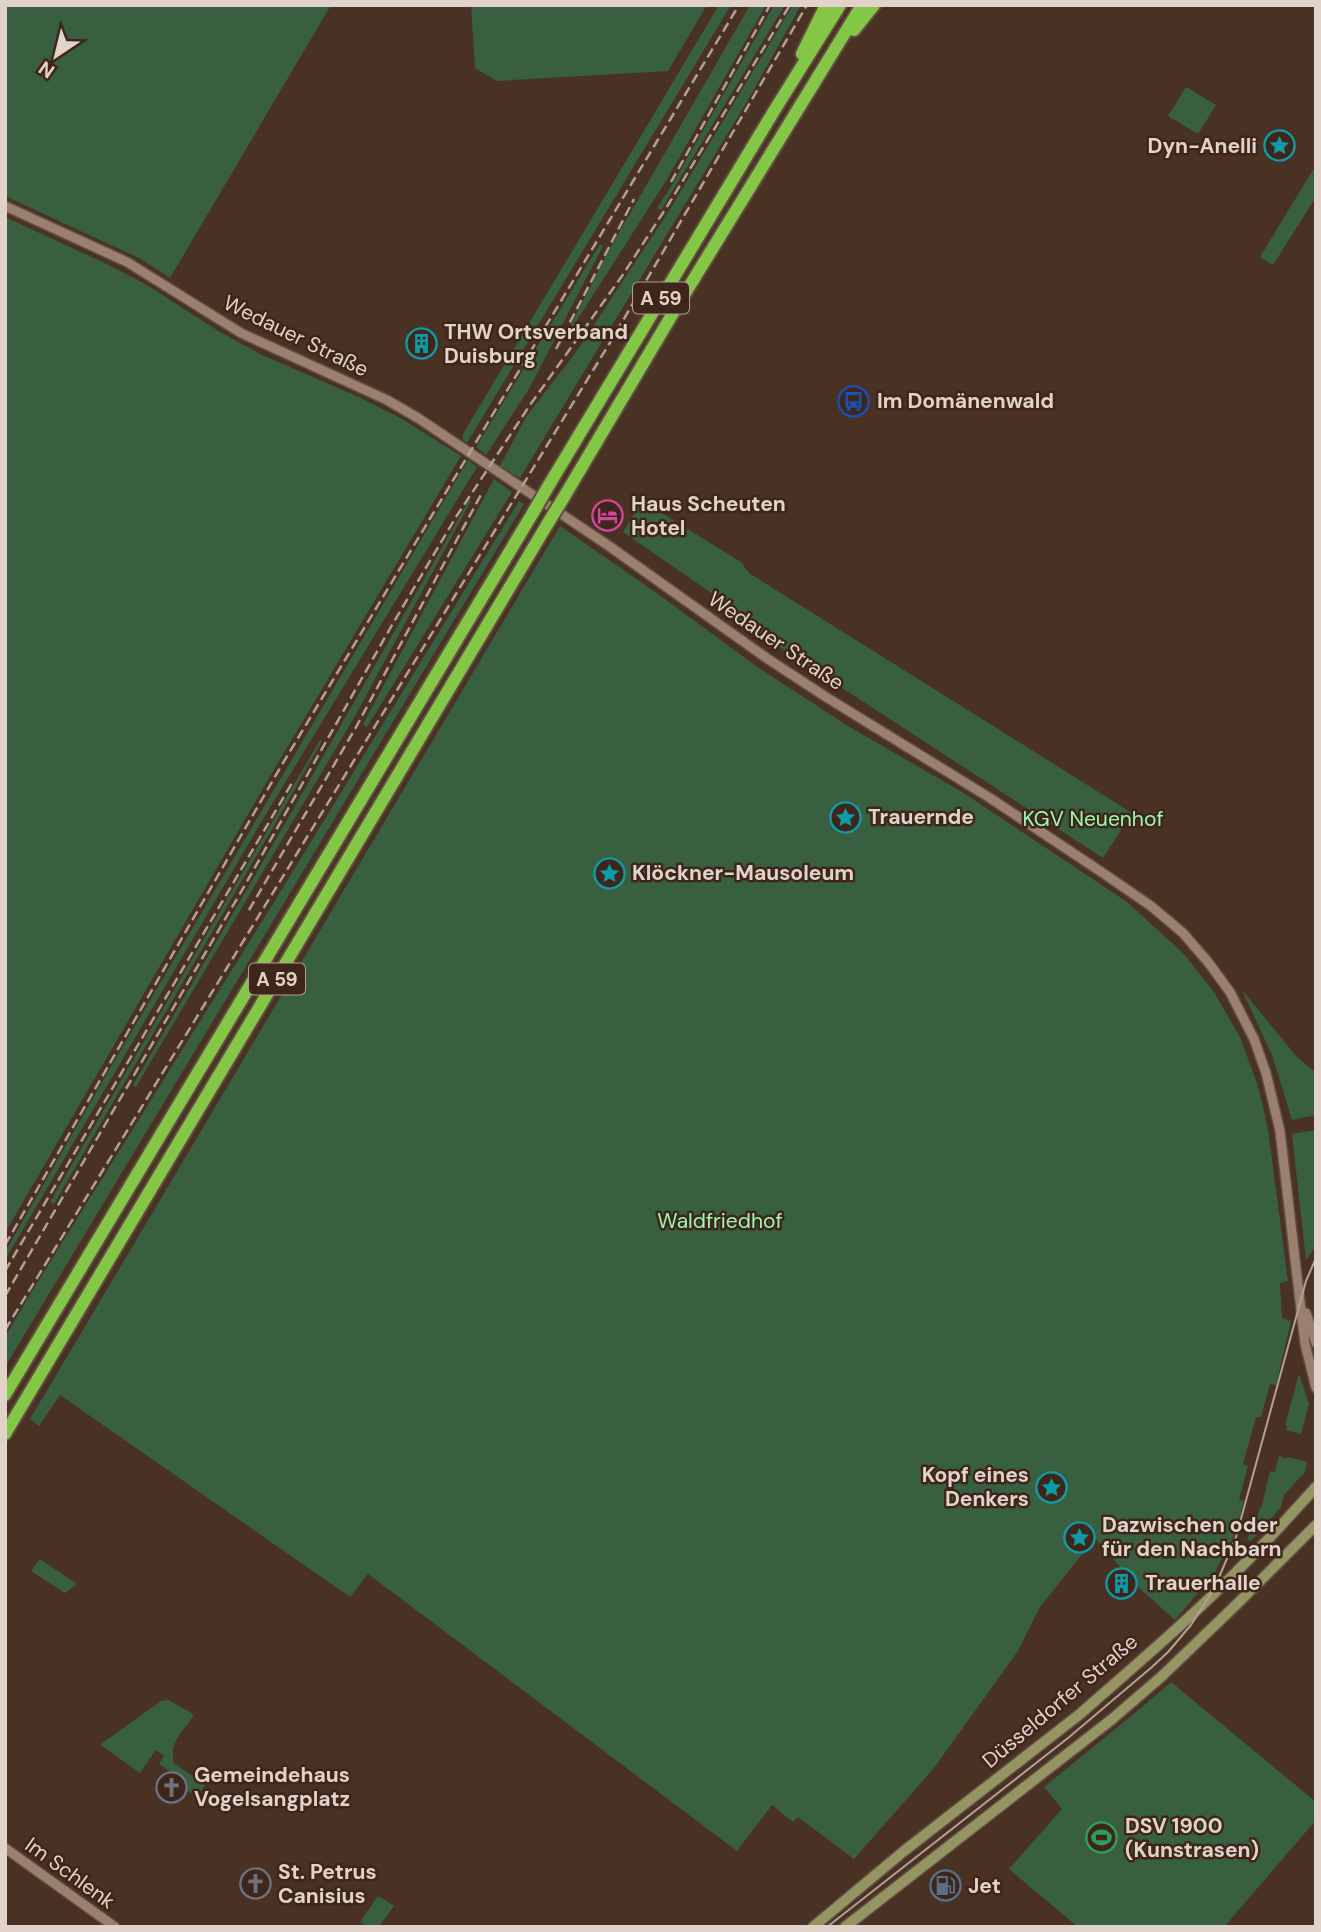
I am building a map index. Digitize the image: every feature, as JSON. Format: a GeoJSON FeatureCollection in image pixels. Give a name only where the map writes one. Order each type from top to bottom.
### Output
{"type":"FeatureCollection","features":[{"type":"Feature","properties":{"kind":"highway","name":"A 59"},"geometry":{"type":"LineString","coordinates":[[775,111],[826,5]]}},
{"type":"Feature","properties":{"kind":"highway","name":"A 59"},"geometry":{"type":"LineString","coordinates":[[5,1395],[549,485],[840,5]]}},
{"type":"Feature","properties":{"kind":"highway","name":"A 59"},"geometry":{"type":"LineString","coordinates":[[5,1434],[676,309],[862,5]]}},
{"type":"Feature","properties":{"kind":"highway"},"geometry":{"type":"LineString","coordinates":[[829,59],[874,5]]}},
{"type":"Feature","properties":{"kind":"main road","name":"Düsseldorfer Straße"},"geometry":{"type":"LineString","coordinates":[[813,1927],[1080,1714],[1174,1631],[1249,1559],[1316,1487]]}},
{"type":"Feature","properties":{"kind":"main road","name":"Düsseldorfer Straße"},"geometry":{"type":"LineString","coordinates":[[845,1927],[1111,1720],[1238,1604],[1316,1525]]}},
{"type":"Feature","properties":{"kind":"street","name":"Wedauer Straße"},"geometry":{"type":"LineString","coordinates":[[5,206],[127,261],[241,333],[387,400],[418,418],[609,546],[768,659],[990,797],[1151,906],[1183,933],[1230,992],[1254,1039],[1266,1073],[1280,1130],[1305,1344],[1316,1388]]}},
{"type":"Feature","properties":{"kind":"street","name":"Wedauer Straße"},"geometry":{"type":"LineString","coordinates":[[1299,1291],[1316,1343]]}},
{"type":"Feature","properties":{"kind":"street","name":"Im Schlenk"},"geometry":{"type":"LineString","coordinates":[[5,1848],[115,1927]]}},
{"type":"Feature","properties":{"kind":"green space"},"geometry":{"type":"Polygon","coordinates":[[[5,5],[331,5],[170,278],[141,259],[5,196],[5,5]]]}},
{"type":"Feature","properties":{"kind":"green space"},"geometry":{"type":"Polygon","coordinates":[[[471,5],[707,5],[668,71],[497,81],[475,68],[471,5]]]}},
{"type":"Feature","properties":{"kind":"green space"},"geometry":{"type":"Polygon","coordinates":[[[719,5],[731,5],[467,443],[463,440],[463,434],[719,5]]]}},
{"type":"Feature","properties":{"kind":"green space"},"geometry":{"type":"Polygon","coordinates":[[[750,5],[766,5],[666,181],[558,350],[609,250],[750,5]]]}},
{"type":"Feature","properties":{"kind":"green space"},"geometry":{"type":"Polygon","coordinates":[[[774,5],[785,5],[661,210],[657,208],[672,185],[774,5]]]}},
{"type":"Feature","properties":{"kind":"green space"},"geometry":{"type":"Polygon","coordinates":[[[793,5],[801,5],[748,100],[520,478],[500,466],[526,417],[576,352],[667,214],[793,5]]]}},
{"type":"Feature","properties":{"kind":"green space"},"geometry":{"type":"Polygon","coordinates":[[[1186,87],[1216,105],[1198,134],[1168,116],[1186,87]]]}},
{"type":"Feature","properties":{"kind":"green space"},"geometry":{"type":"Polygon","coordinates":[[[1316,165],[1316,197],[1273,265],[1260,257],[1316,165]]]}},
{"type":"Feature","properties":{"kind":"green space"},"geometry":{"type":"Polygon","coordinates":[[[5,217],[107,264],[147,285],[260,354],[359,397],[402,419],[461,456],[276,766],[5,1233],[5,217]]]}},
{"type":"Feature","properties":{"kind":"green space"},"geometry":{"type":"Polygon","coordinates":[[[600,244],[603,246],[529,389],[486,455],[476,447],[600,244]]]}},
{"type":"Feature","properties":{"kind":"green space"},"geometry":{"type":"Polygon","coordinates":[[[468,460],[477,467],[266,814],[5,1260],[5,1252],[109,1070],[468,460]]]}},
{"type":"Feature","properties":{"kind":"green space"},"geometry":{"type":"Polygon","coordinates":[[[494,479],[512,492],[367,727],[363,724],[494,479]]]}},
{"type":"Feature","properties":{"kind":"green space"},"geometry":{"type":"Polygon","coordinates":[[[469,500],[471,501],[355,716],[136,1087],[133,1085],[469,500]]]}},
{"type":"Feature","properties":{"kind":"green space"},"geometry":{"type":"Polygon","coordinates":[[[519,501],[524,504],[5,1367],[5,1337],[29,1296],[519,501]]]}},
{"type":"Feature","properties":{"kind":"green space","name":"KGV Neuenhof"},"geometry":{"type":"Polygon","coordinates":[[[642,501],[741,562],[749,573],[1132,813],[1103,858],[730,615],[720,599],[623,532],[642,501]]]}},
{"type":"Feature","properties":{"kind":"green space","name":"Waldfriedhof"},"geometry":{"type":"Polygon","coordinates":[[[560,526],[756,666],[848,726],[962,792],[1127,902],[1184,954],[1214,992],[1240,1037],[1258,1086],[1268,1129],[1288,1281],[1280,1283],[1282,1318],[1291,1321],[1276,1385],[1270,1384],[1261,1417],[1256,1417],[1243,1464],[1248,1466],[1239,1500],[1244,1501],[1234,1536],[1214,1574],[1175,1620],[1137,1586],[1095,1538],[1040,1607],[1018,1651],[934,1768],[854,1859],[798,1817],[793,1822],[772,1805],[737,1851],[368,1574],[350,1597],[60,1395],[39,1426],[30,1419],[560,526]]]}},
{"type":"Feature","properties":{"kind":"green space"},"geometry":{"type":"Polygon","coordinates":[[[320,740],[322,741],[275,824],[54,1204],[50,1202],[320,740]]]}},
{"type":"Feature","properties":{"kind":"green space"},"geometry":{"type":"Polygon","coordinates":[[[1242,990],[1296,1056],[1316,1073],[1316,1115],[1292,1120],[1272,1055],[1242,990]]]}},
{"type":"Feature","properties":{"kind":"green space"},"geometry":{"type":"Polygon","coordinates":[[[1316,1130],[1316,1246],[1306,1260],[1292,1134],[1316,1130]]]}},
{"type":"Feature","properties":{"kind":"green space"},"geometry":{"type":"Polygon","coordinates":[[[1299,1374],[1309,1404],[1301,1434],[1286,1430],[1285,1425],[1299,1374]]]}},
{"type":"Feature","properties":{"kind":"green space"},"geometry":{"type":"Polygon","coordinates":[[[1279,1455],[1285,1459],[1288,1457],[1307,1462],[1305,1472],[1284,1495],[1281,1507],[1251,1541],[1247,1539],[1262,1505],[1270,1471],[1275,1472],[1279,1455]]]}},
{"type":"Feature","properties":{"kind":"green space"},"geometry":{"type":"Polygon","coordinates":[[[40,1559],[77,1584],[65,1593],[31,1571],[40,1559]]]}},
{"type":"Feature","properties":{"kind":"green space"},"geometry":{"type":"Polygon","coordinates":[[[1171,1682],[1316,1802],[1316,1820],[1224,1927],[1078,1927],[1009,1869],[1062,1809],[1044,1787],[1171,1682]]]}},
{"type":"Feature","properties":{"kind":"green space"},"geometry":{"type":"Polygon","coordinates":[[[168,1700],[192,1713],[193,1717],[175,1744],[173,1756],[174,1763],[205,1785],[199,1793],[194,1790],[191,1793],[168,1777],[171,1772],[159,1764],[164,1756],[156,1750],[140,1773],[101,1744],[161,1701],[168,1700]]]}},
{"type":"Feature","properties":{"kind":"green space"},"geometry":{"type":"Polygon","coordinates":[[[378,1896],[394,1906],[379,1927],[368,1927],[360,1922],[378,1896]]]}},
{"type":"Feature","properties":{"kind":"tram line"},"geometry":{"type":"LineString","coordinates":[[827,1927],[1068,1738],[1152,1667],[1191,1625],[1215,1587],[1236,1537],[1306,1281],[1316,1258]]}},
{"type":"Feature","properties":{"kind":"railway"},"geometry":{"type":"LineString","coordinates":[[5,1245],[280,768],[739,5]]}},
{"type":"Feature","properties":{"kind":"railway"},"geometry":{"type":"LineString","coordinates":[[671,182],[770,5]]}},
{"type":"Feature","properties":{"kind":"railway"},"geometry":{"type":"LineString","coordinates":[[5,1296],[456,517],[530,405],[622,276],[790,5]]}},
{"type":"Feature","properties":{"kind":"railway"},"geometry":{"type":"LineString","coordinates":[[5,1330],[611,341],[807,5]]}},
{"type":"Feature","properties":{"kind":"railway"},"geometry":{"type":"LineString","coordinates":[[556,349],[634,199]]}},
{"type":"Feature","properties":{"kind":"railway"},"geometry":{"type":"LineString","coordinates":[[249,910],[355,729],[483,491]]}},
{"type":"Feature","properties":{"kind":"railway"},"geometry":{"type":"LineString","coordinates":[[5,1271],[292,783]]}},
{"type":"Feature","properties":{"kind":"place","name":"Dyn-Anelli"},"geometry":{"type":"Point","coordinates":[1280,146]}},
{"type":"Feature","properties":{"kind":"place","name":"THW Ortsverband Duisburg"},"geometry":{"type":"Point","coordinates":[421,344]}},
{"type":"Feature","properties":{"kind":"place","name":"Im Domänenwald"},"geometry":{"type":"Point","coordinates":[854,401]}},
{"type":"Feature","properties":{"kind":"place","name":"Haus Scheuten Hotel"},"geometry":{"type":"Point","coordinates":[608,516]}},
{"type":"Feature","properties":{"kind":"place","name":"Trauernde"},"geometry":{"type":"Point","coordinates":[845,817]}},
{"type":"Feature","properties":{"kind":"place","name":"Klöckner-Mausoleum"},"geometry":{"type":"Point","coordinates":[609,873]}},
{"type":"Feature","properties":{"kind":"place","name":"Kopf eines Denkers"},"geometry":{"type":"Point","coordinates":[1052,1487]}},
{"type":"Feature","properties":{"kind":"place","name":"Dazwischen oder für den Nachbarn"},"geometry":{"type":"Point","coordinates":[1079,1537]}},
{"type":"Feature","properties":{"kind":"place","name":"Trauerhalle"},"geometry":{"type":"Point","coordinates":[1122,1583]}},
{"type":"Feature","properties":{"kind":"place","name":"Gemeindehaus Vogelsangplatz"},"geometry":{"type":"Point","coordinates":[171,1787]}},
{"type":"Feature","properties":{"kind":"place","name":"DSV 1900 (Kunstrasen)"},"geometry":{"type":"Point","coordinates":[1102,1838]}},
{"type":"Feature","properties":{"kind":"place","name":"St. Petrus Canisius"},"geometry":{"type":"Point","coordinates":[255,1884]}},
{"type":"Feature","properties":{"kind":"place","name":"Jet"},"geometry":{"type":"Point","coordinates":[945,1886]}}]}
